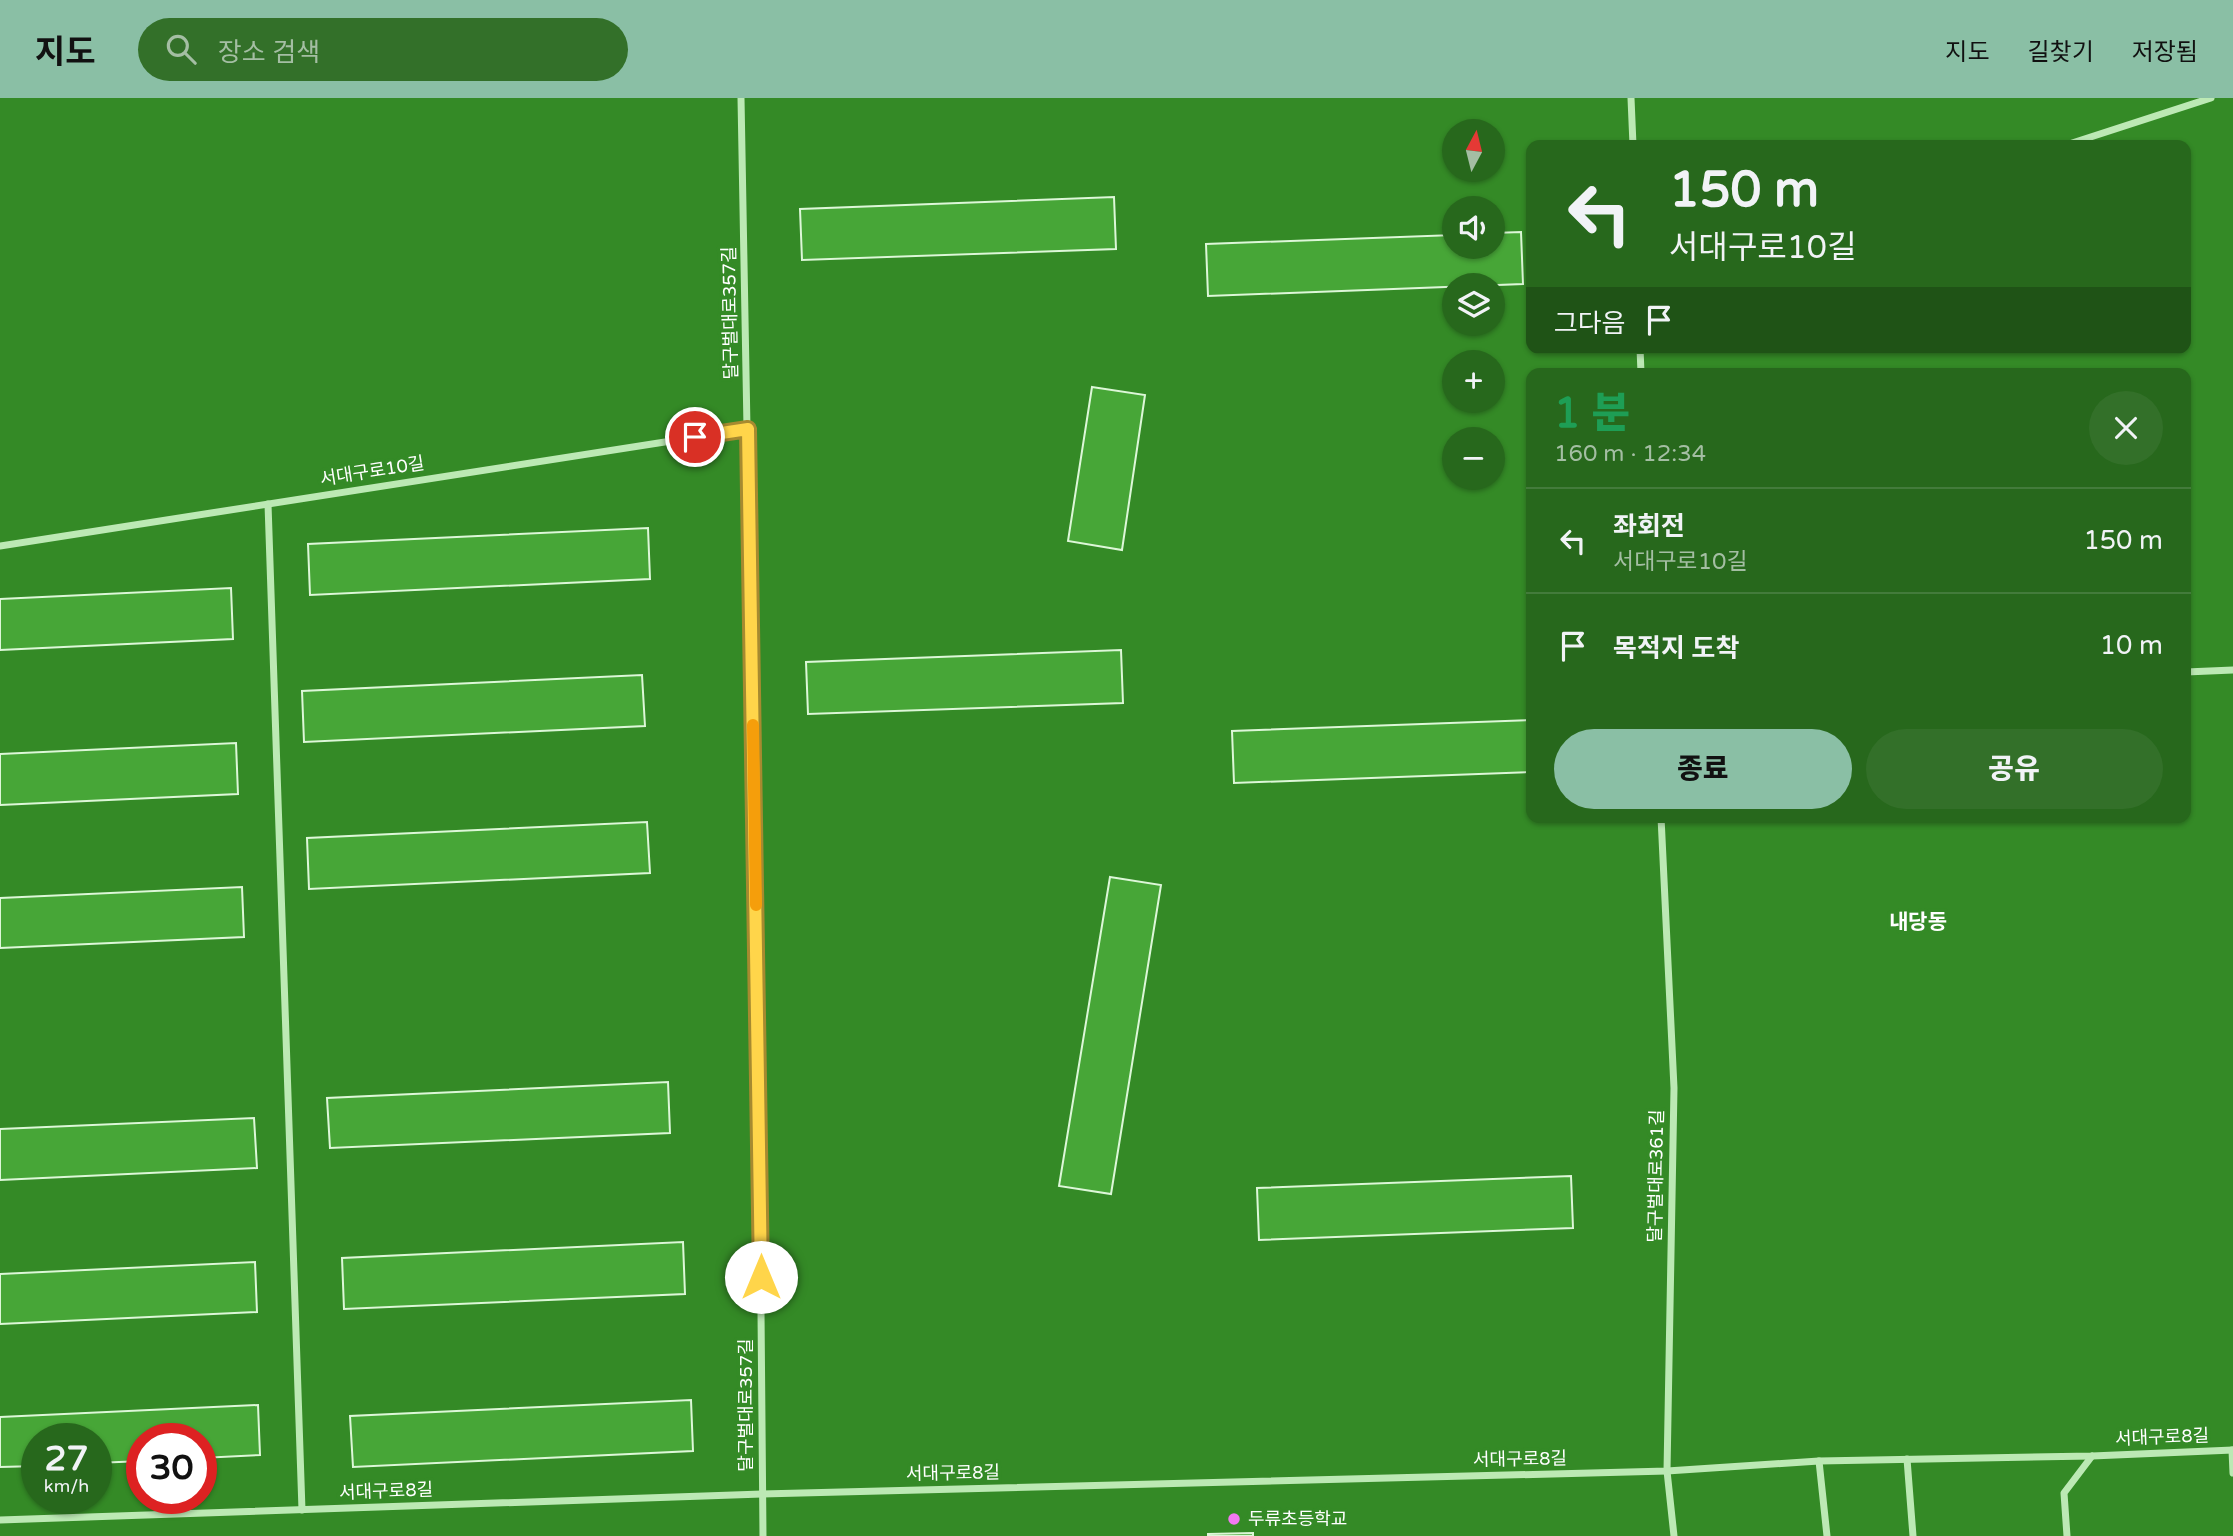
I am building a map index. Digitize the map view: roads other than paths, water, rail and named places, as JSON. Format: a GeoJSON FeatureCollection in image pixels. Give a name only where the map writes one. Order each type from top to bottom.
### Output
{"type":"FeatureCollection","features":[{"type":"Feature","properties":{"kind":"street","name":"달구벌대로357길"},"geometry":{"type":"LineString","coordinates":[[741,98],[759,1088],[763,1536]]}},
{"type":"Feature","properties":{"kind":"street"},"geometry":{"type":"LineString","coordinates":[[1631,98],[1633,140]]}},
{"type":"Feature","properties":{"kind":"street"},"geometry":{"type":"LineString","coordinates":[[2081,140],[2211,98]]}},
{"type":"Feature","properties":{"kind":"street","name":"서대구로10길"},"geometry":{"type":"LineString","coordinates":[[0,546],[748,429]]}},
{"type":"Feature","properties":{"kind":"street"},"geometry":{"type":"LineString","coordinates":[[268,504],[302,1510]]}},
{"type":"Feature","properties":{"kind":"street"},"geometry":{"type":"LineString","coordinates":[[2191,672],[2233,670]]}},
{"type":"Feature","properties":{"kind":"street","name":"달구벌대로361길"},"geometry":{"type":"LineString","coordinates":[[1661,823],[1674,1088],[1667,1471],[1674,1536]]}},
{"type":"Feature","properties":{"kind":"street"},"geometry":{"type":"LineString","coordinates":[[2232,1450],[2233,1473]]}},
{"type":"Feature","properties":{"kind":"street","name":"서대구로8길"},"geometry":{"type":"LineString","coordinates":[[0,1520],[762,1494],[1667,1471],[1819,1461],[2092,1456],[2232,1450]]}},
{"type":"Feature","properties":{"kind":"street","name":"서대구로8길"},"geometry":{"type":"LineString","coordinates":[[2067,1536],[2064,1493],[2092,1456]]}},
{"type":"Feature","properties":{"kind":"street"},"geometry":{"type":"LineString","coordinates":[[1907,1458],[1913,1536]]}},
{"type":"Feature","properties":{"kind":"street"},"geometry":{"type":"LineString","coordinates":[[1819,1461],[1827,1536]]}},
{"type":"Feature","properties":{"kind":"place","name":"두류초등학교"},"geometry":{"type":"Point","coordinates":[1234,1519]}},
{"type":"Feature","properties":{"kind":"district","name":"내당동"},"geometry":{"type":"Point","coordinates":[1918,922]}}]}
